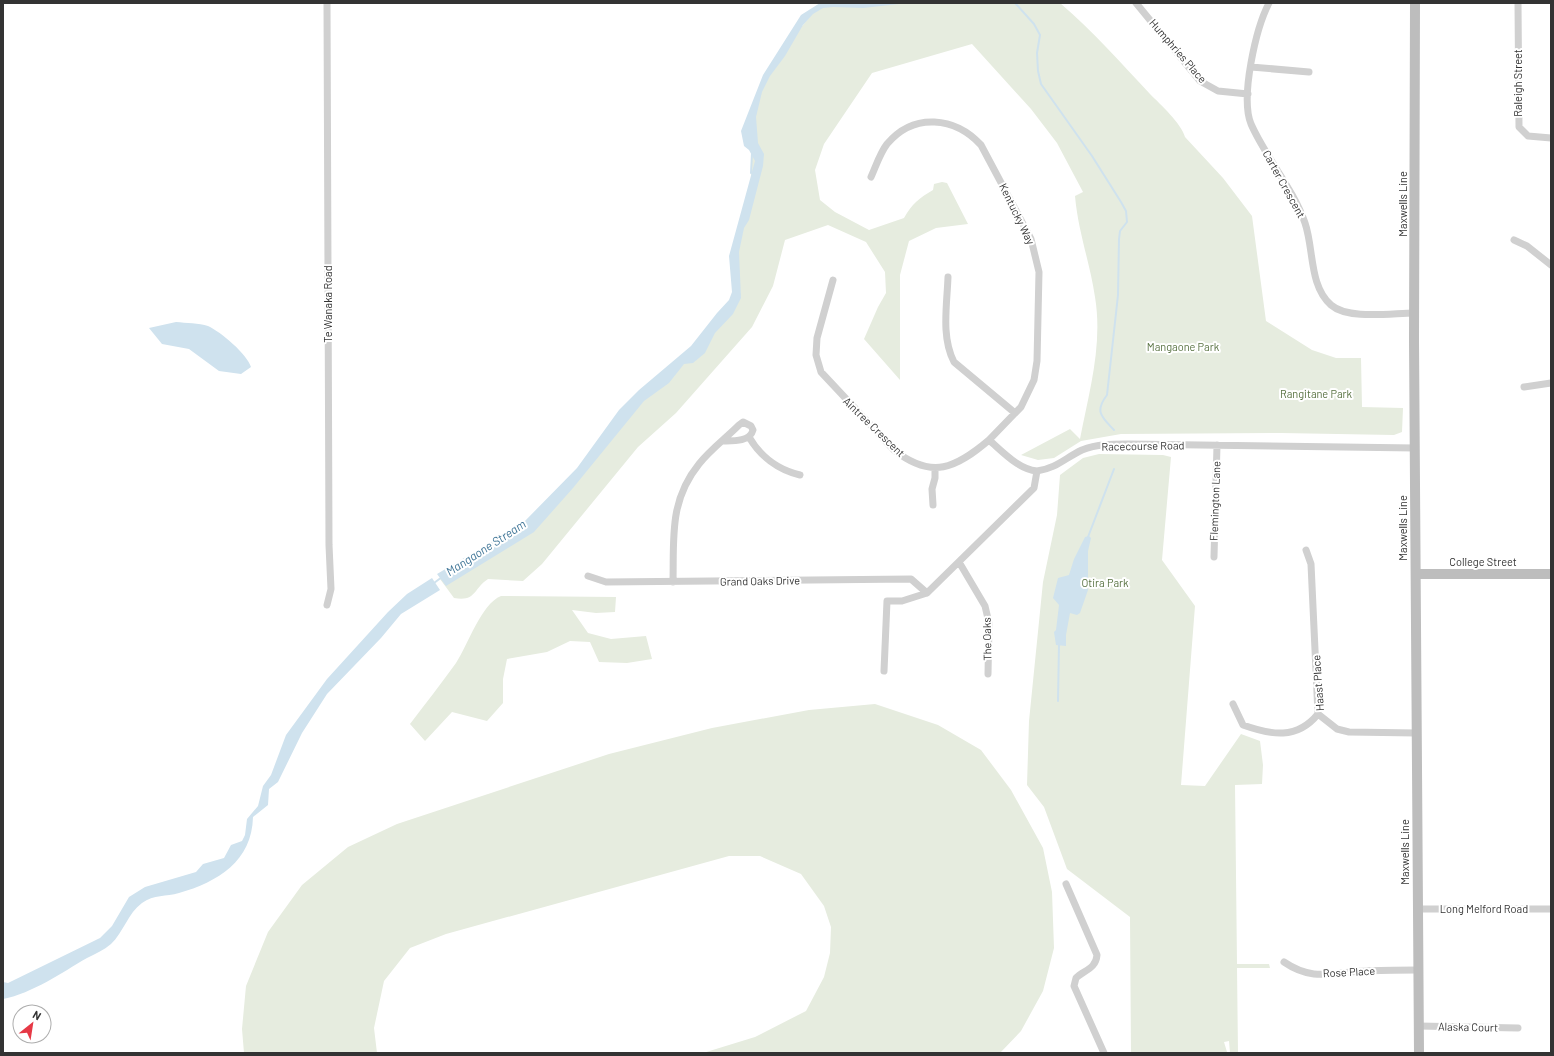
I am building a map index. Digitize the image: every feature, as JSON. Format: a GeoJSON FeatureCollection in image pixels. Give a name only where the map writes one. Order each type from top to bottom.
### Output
{"type":"FeatureCollection","features":[{"type":"Feature","properties":{"kind":"main road","name":"Maxwells Line"},"geometry":{"type":"LineString","coordinates":[[1415,3],[1414,313],[1417,970],[1419,1053]]}},
{"type":"Feature","properties":{"kind":"main road","name":"College Street"},"geometry":{"type":"LineString","coordinates":[[1416,574],[1551,574]]}},
{"type":"Feature","properties":{"kind":"street","name":"Te Wanaka Road"},"geometry":{"type":"LineString","coordinates":[[327,3],[329,545],[331,589],[327,605]]}},
{"type":"Feature","properties":{"kind":"street","name":"Humphries Place"},"geometry":{"type":"LineString","coordinates":[[1136,3],[1200,81],[1218,91],[1248,94]]}},
{"type":"Feature","properties":{"kind":"street","name":"Carter Crescent"},"geometry":{"type":"LineString","coordinates":[[1269,3],[1256,34],[1251,67],[1248,94],[1251,122],[1305,223],[1317,284],[1322,294],[1331,305],[1348,313],[1414,313]]}},
{"type":"Feature","properties":{"kind":"street","name":"Raleigh Street"},"geometry":{"type":"LineString","coordinates":[[1518,3],[1519,128],[1528,136],[1551,138]]}},
{"type":"Feature","properties":{"kind":"street"},"geometry":{"type":"LineString","coordinates":[[1251,67],[1309,72]]}},
{"type":"Feature","properties":{"kind":"street","name":"Kentucky Way"},"geometry":{"type":"LineString","coordinates":[[871,177],[881,154],[890,140],[903,130],[923,123],[947,123],[963,129],[981,145],[988,156],[1032,239],[1039,272],[1036,371],[1031,389],[1026,399],[1015,413],[989,440]]}},
{"type":"Feature","properties":{"kind":"street"},"geometry":{"type":"LineString","coordinates":[[1514,240],[1527,246],[1551,266]]}},
{"type":"Feature","properties":{"kind":"street"},"geometry":{"type":"LineString","coordinates":[[948,277],[946,338],[948,352],[954,362],[1015,413]]}},
{"type":"Feature","properties":{"kind":"street","name":"Aintree Crescent"},"geometry":{"type":"LineString","coordinates":[[833,280],[816,338],[816,355],[821,372],[894,450],[905,459],[917,464],[936,468],[955,465],[989,440]]}},
{"type":"Feature","properties":{"kind":"street"},"geometry":{"type":"LineString","coordinates":[[1524,387],[1551,383]]}},
{"type":"Feature","properties":{"kind":"street"},"geometry":{"type":"LineString","coordinates":[[673,582],[673,527],[679,499],[684,487],[700,462],[743,422],[751,426],[753,430],[749,437],[738,441],[723,441]]}},
{"type":"Feature","properties":{"kind":"street"},"geometry":{"type":"LineString","coordinates":[[749,437],[768,460],[785,472],[800,475]]}},
{"type":"Feature","properties":{"kind":"street"},"geometry":{"type":"LineString","coordinates":[[884,671],[887,601],[902,601],[927,592],[1034,488],[1037,471],[1031,470],[1016,463],[989,440]]}},
{"type":"Feature","properties":{"kind":"street","name":"Racecourse Road"},"geometry":{"type":"LineString","coordinates":[[1037,471],[1056,466],[1082,450],[1099,446],[1217,445],[1415,448]]}},
{"type":"Feature","properties":{"kind":"street","name":"Flemington Lane"},"geometry":{"type":"LineString","coordinates":[[1214,557],[1217,445]]}},
{"type":"Feature","properties":{"kind":"street"},"geometry":{"type":"LineString","coordinates":[[933,505],[932,489],[936,468]]}},
{"type":"Feature","properties":{"kind":"street","name":"Haast Place"},"geometry":{"type":"LineString","coordinates":[[1306,550],[1310,564],[1318,714],[1337,728],[1348,732],[1416,733]]}},
{"type":"Feature","properties":{"kind":"street","name":"The Oaks"},"geometry":{"type":"LineString","coordinates":[[959,562],[985,606],[989,622],[988,674]]}},
{"type":"Feature","properties":{"kind":"street","name":"Grand Oaks Drive"},"geometry":{"type":"LineString","coordinates":[[588,576],[606,582],[911,579],[927,592]]}},
{"type":"Feature","properties":{"kind":"street"},"geometry":{"type":"LineString","coordinates":[[1233,704],[1243,725],[1263,732],[1282,733],[1296,731],[1309,724],[1318,714]]}},
{"type":"Feature","properties":{"kind":"street"},"geometry":{"type":"LineString","coordinates":[[1066,884],[1096,955],[1096,960],[1091,969],[1076,978],[1074,986],[1104,1053]]}},
{"type":"Feature","properties":{"kind":"street","name":"Long Melford Road"},"geometry":{"type":"LineString","coordinates":[[1417,909],[1551,909]]}},
{"type":"Feature","properties":{"kind":"street","name":"Rose Place"},"geometry":{"type":"LineString","coordinates":[[1284,962],[1297,970],[1316,974],[1364,970],[1417,970]]}},
{"type":"Feature","properties":{"kind":"street","name":"Alaska Court"},"geometry":{"type":"LineString","coordinates":[[1419,1026],[1518,1028]]}},
{"type":"Feature","properties":{"kind":"green space"},"geometry":{"type":"Polygon","coordinates":[[[1060,3],[1095,36],[1170,114],[1185,137],[1223,178],[1252,216],[1266,321],[1312,350],[1336,358],[1361,358],[1362,407],[1403,408],[1402,432],[1394,435],[1281,433],[1121,434],[1081,441],[1054,458],[1038,460],[1021,455],[1070,429],[1080,439],[1094,368],[1097,333],[1095,297],[1075,196],[1083,192],[1057,143],[1031,109],[972,44],[872,73],[824,144],[815,170],[820,200],[835,212],[869,230],[904,218],[916,202],[933,190],[934,184],[942,182],[947,183],[968,224],[936,228],[909,241],[900,275],[900,380],[864,339],[886,293],[885,272],[866,242],[828,225],[785,240],[773,286],[752,327],[676,413],[638,447],[542,564],[523,581],[488,579],[474,594],[461,599],[454,598],[440,579],[534,518],[689,352],[733,298],[733,254],[751,181],[752,132],[760,88],[781,52],[820,4],[1060,3]]]}},
{"type":"Feature","properties":{"kind":"green space","name":"Otira Park"},"geometry":{"type":"Polygon","coordinates":[[[1099,454],[1163,455],[1171,457],[1162,560],[1195,606],[1181,785],[1205,786],[1241,734],[1260,741],[1263,765],[1262,784],[1235,785],[1237,964],[1269,964],[1270,968],[1237,968],[1238,1053],[1230,1053],[1229,1041],[1224,1042],[1227,1052],[1131,1053],[1130,917],[1067,869],[1044,807],[1027,785],[1029,721],[1043,582],[1057,515],[1060,475],[1083,458],[1099,454]]]}},
{"type":"Feature","properties":{"kind":"green space"},"geometry":{"type":"Polygon","coordinates":[[[501,596],[616,597],[615,612],[596,613],[572,610],[588,633],[611,639],[646,636],[652,659],[627,663],[599,662],[590,642],[570,641],[547,652],[507,659],[503,679],[503,703],[487,721],[452,712],[425,741],[410,724],[456,663],[487,607],[501,596]]]}},
{"type":"Feature","properties":{"kind":"green space"},"geometry":{"type":"Polygon","coordinates":[[[875,704],[938,725],[981,750],[1011,790],[1043,848],[1052,892],[1054,948],[1043,991],[1021,1031],[1000,1053],[703,1053],[755,1037],[806,1011],[824,977],[830,953],[831,927],[824,906],[801,874],[760,856],[729,856],[446,934],[410,948],[384,981],[374,1028],[377,1053],[244,1053],[242,1029],[246,986],[268,932],[302,885],[348,847],[397,824],[609,754],[712,728],[809,710],[875,704]]]}},
{"type":"Feature","properties":{"kind":"water"},"geometry":{"type":"Polygon","coordinates":[[[820,3],[908,3],[863,8],[823,8],[813,14],[803,25],[785,56],[770,76],[762,92],[756,117],[758,143],[764,154],[763,166],[749,220],[744,228],[739,252],[741,298],[733,314],[715,333],[705,353],[693,363],[684,364],[669,383],[644,401],[573,488],[534,532],[446,586],[437,574],[523,523],[577,468],[619,410],[639,390],[691,346],[729,300],[732,292],[729,256],[755,161],[749,150],[744,146],[741,131],[763,75],[801,15],[820,3]]]}},
{"type":"Feature","properties":{"kind":"water"},"geometry":{"type":"Polygon","coordinates":[[[176,322],[201,324],[213,329],[239,350],[249,362],[251,367],[241,374],[219,371],[189,349],[162,344],[149,328],[176,322]]]}},
{"type":"Feature","properties":{"kind":"water"},"geometry":{"type":"Polygon","coordinates":[[[1089,536],[1091,538],[1088,551],[1088,590],[1080,613],[1077,615],[1070,613],[1066,635],[1066,646],[1056,645],[1054,632],[1056,630],[1059,605],[1053,598],[1058,578],[1069,575],[1074,559],[1085,537],[1089,536]]]}},
{"type":"Feature","properties":{"kind":"water"},"geometry":{"type":"Polygon","coordinates":[[[432,578],[440,590],[401,614],[381,638],[327,694],[302,733],[278,782],[269,789],[268,805],[253,817],[251,832],[246,846],[230,867],[207,883],[179,893],[147,900],[137,907],[111,944],[36,987],[3,999],[3,982],[8,983],[100,938],[112,926],[129,897],[145,887],[196,872],[203,864],[224,858],[231,845],[242,841],[245,835],[247,819],[258,806],[263,786],[271,775],[286,735],[327,679],[388,612],[407,594],[432,578]]]}},
{"type":"Feature","properties":{"kind":"waterway"},"geometry":{"type":"LineString","coordinates":[[1015,3],[1034,24],[1040,35],[1037,53],[1038,71],[1041,84],[1092,156],[1126,211],[1127,222],[1120,231],[1119,239],[1118,295],[1107,395],[1100,410],[1103,418],[1114,430]]}},
{"type":"Feature","properties":{"kind":"waterway","name":"Mangaone Stream"},"geometry":{"type":"LineString","coordinates":[[751,173],[752,153]]}},
{"type":"Feature","properties":{"kind":"waterway"},"geometry":{"type":"LineString","coordinates":[[1088,537],[1114,469]]}},
{"type":"Feature","properties":{"kind":"waterway","name":"Mangaone Stream"},"geometry":{"type":"LineString","coordinates":[[434,583],[442,577]]}},
{"type":"Feature","properties":{"kind":"waterway"},"geometry":{"type":"LineString","coordinates":[[1058,701],[1059,644]]}},
{"type":"Feature","properties":{"kind":"park label","name":"Mangaone Park"},"geometry":{"type":"Point","coordinates":[1183,347]}},
{"type":"Feature","properties":{"kind":"park label","name":"Rangitane Park"},"geometry":{"type":"Point","coordinates":[1316,394]}}]}
